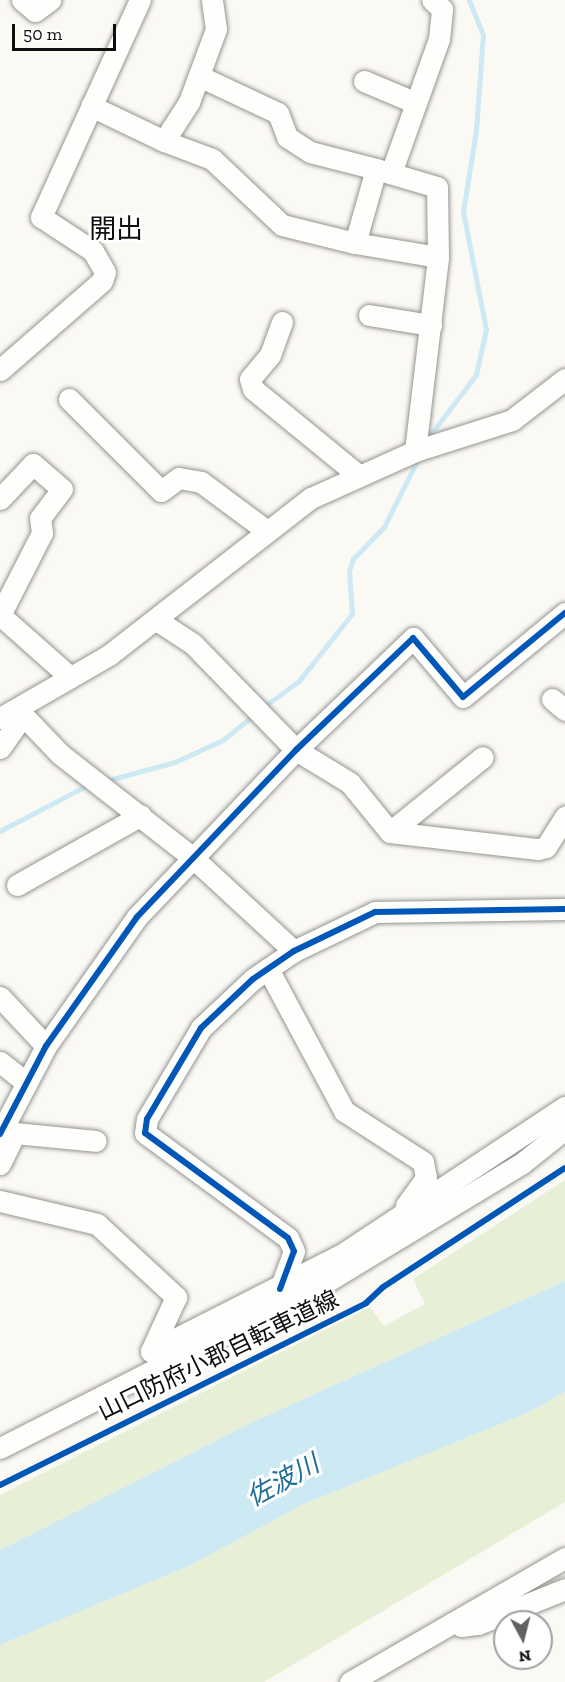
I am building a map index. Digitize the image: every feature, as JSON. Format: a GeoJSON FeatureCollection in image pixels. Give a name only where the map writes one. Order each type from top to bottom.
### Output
{"type":"FeatureCollection","features":[{"type":"Feature","properties":{"kind":"street"},"geometry":{"type":"LineString","coordinates":[[22,0],[35,11],[50,0]]}},
{"type":"Feature","properties":{"kind":"street"},"geometry":{"type":"LineString","coordinates":[[0,370],[102,281],[105,272],[93,251],[41,217],[140,0]]}},
{"type":"Feature","properties":{"kind":"street"},"geometry":{"type":"LineString","coordinates":[[164,141],[189,102],[216,29],[212,0]]}},
{"type":"Feature","properties":{"kind":"street"},"geometry":{"type":"LineString","coordinates":[[355,243],[384,171],[416,103],[439,39],[442,9],[432,0]]}},
{"type":"Feature","properties":{"kind":"street"},"geometry":{"type":"LineString","coordinates":[[199,76],[278,113],[287,136],[310,152],[437,187],[438,257],[414,451]]}},
{"type":"Feature","properties":{"kind":"street"},"geometry":{"type":"LineString","coordinates":[[364,81],[416,103]]}},
{"type":"Feature","properties":{"kind":"street"},"geometry":{"type":"LineString","coordinates":[[92,106],[164,141],[212,159],[282,225],[355,243],[438,257]]}},
{"type":"Feature","properties":{"kind":"street"},"geometry":{"type":"LineString","coordinates":[[369,315],[431,325]]}},
{"type":"Feature","properties":{"kind":"street"},"geometry":{"type":"LineString","coordinates":[[282,322],[270,355],[250,380],[253,389],[357,474]]}},
{"type":"Feature","properties":{"kind":"street"},"geometry":{"type":"LineString","coordinates":[[0,748],[13,715],[158,621],[267,531],[311,498],[357,474],[414,451],[512,420],[565,379]]}},
{"type":"Feature","properties":{"kind":"street"},"geometry":{"type":"LineString","coordinates":[[69,399],[161,491],[179,478],[201,482],[267,531]]}},
{"type":"Feature","properties":{"kind":"street"},"geometry":{"type":"LineString","coordinates":[[0,499],[33,464],[62,489],[40,518],[42,533],[0,615],[70,677]]}},
{"type":"Feature","properties":{"kind":"street"},"geometry":{"type":"LineString","coordinates":[[0,1134],[46,1046],[137,918],[192,857],[296,750],[413,638],[463,697],[565,613]]}},
{"type":"Feature","properties":{"kind":"street"},"geometry":{"type":"LineString","coordinates":[[158,621],[193,644],[296,750],[350,783],[390,832],[538,849],[546,847],[565,816]]}},
{"type":"Feature","properties":{"kind":"street"},"geometry":{"type":"LineString","coordinates":[[13,715],[192,857],[294,951]]}},
{"type":"Feature","properties":{"kind":"street"},"geometry":{"type":"LineString","coordinates":[[390,832],[483,757]]}},
{"type":"Feature","properties":{"kind":"street"},"geometry":{"type":"LineString","coordinates":[[17,885],[141,816]]}},
{"type":"Feature","properties":{"kind":"street"},"geometry":{"type":"LineString","coordinates":[[280,1289],[294,1251],[288,1238],[145,1132],[147,1119],[201,1028],[268,969],[294,951],[375,912],[565,909]]}},
{"type":"Feature","properties":{"kind":"street"},"geometry":{"type":"LineString","coordinates":[[268,969],[344,1111],[423,1162],[426,1178],[406,1206],[405,1215]]}},
{"type":"Feature","properties":{"kind":"street"},"geometry":{"type":"LineString","coordinates":[[0,997],[46,1046]]}},
{"type":"Feature","properties":{"kind":"street"},"geometry":{"type":"LineString","coordinates":[[0,1062],[27,1083]]}},
{"type":"Feature","properties":{"kind":"street"},"geometry":{"type":"LineString","coordinates":[[0,1201],[97,1224],[176,1297],[151,1351],[280,1289],[405,1215],[565,1107]]}},
{"type":"Feature","properties":{"kind":"street"},"geometry":{"type":"LineString","coordinates":[[0,1448],[321,1285],[521,1164],[565,1129]]}},
{"type":"Feature","properties":{"kind":"street"},"geometry":{"type":"LineString","coordinates":[[0,1164],[15,1133],[96,1141]]}},
{"type":"Feature","properties":{"kind":"street"},"geometry":{"type":"LineString","coordinates":[[350,1682],[565,1558]]}},
{"type":"Feature","properties":{"kind":"street"},"geometry":{"type":"LineString","coordinates":[[448,1627],[478,1624],[565,1589]]}},
{"type":"Feature","properties":{"kind":"green space"},"geometry":{"type":"Polygon","coordinates":[[[565,1180],[565,1281],[257,1420],[0,1550],[0,1495],[370,1307],[384,1326],[425,1304],[413,1279],[565,1180]]]}},
{"type":"Feature","properties":{"kind":"green space"},"geometry":{"type":"Polygon","coordinates":[[[565,1392],[565,1502],[264,1682],[0,1682],[0,1645],[189,1566],[304,1504],[527,1413],[565,1392]]]}},
{"type":"Feature","properties":{"kind":"water","name":"佐波川"},"geometry":{"type":"Polygon","coordinates":[[[565,1281],[565,1392],[527,1413],[304,1504],[189,1566],[0,1645],[0,1550],[257,1420],[565,1281]]]}},
{"type":"Feature","properties":{"kind":"waterway"},"geometry":{"type":"LineString","coordinates":[[430,435],[476,375],[486,330],[463,212],[476,130],[483,35],[469,0]]}},
{"type":"Feature","properties":{"kind":"waterway"},"geometry":{"type":"LineString","coordinates":[[262,708],[299,681],[352,614],[349,571],[353,559],[384,527],[417,461]]}},
{"type":"Feature","properties":{"kind":"waterway"},"geometry":{"type":"LineString","coordinates":[[105,781],[175,762],[223,740],[254,715]]}},
{"type":"Feature","properties":{"kind":"waterway"},"geometry":{"type":"LineString","coordinates":[[0,831],[88,785]]}},
{"type":"Feature","properties":{"kind":"cycle path"},"geometry":{"type":"LineString","coordinates":[[0,1134],[46,1046],[137,917],[296,750],[413,638],[463,697],[565,613]]}},
{"type":"Feature","properties":{"kind":"cycle path"},"geometry":{"type":"LineString","coordinates":[[280,1289],[294,1251],[288,1238],[145,1133],[147,1119],[201,1028],[253,979],[294,951],[375,912],[565,909]]}},
{"type":"Feature","properties":{"kind":"cycle path","name":"山口防府小郡自転車道線"},"geometry":{"type":"LineString","coordinates":[[0,1485],[366,1303],[383,1287],[565,1168]]}},
{"type":"Feature","properties":{"kind":"district","name":"開出"},"geometry":{"type":"Point","coordinates":[116,230]}}]}
